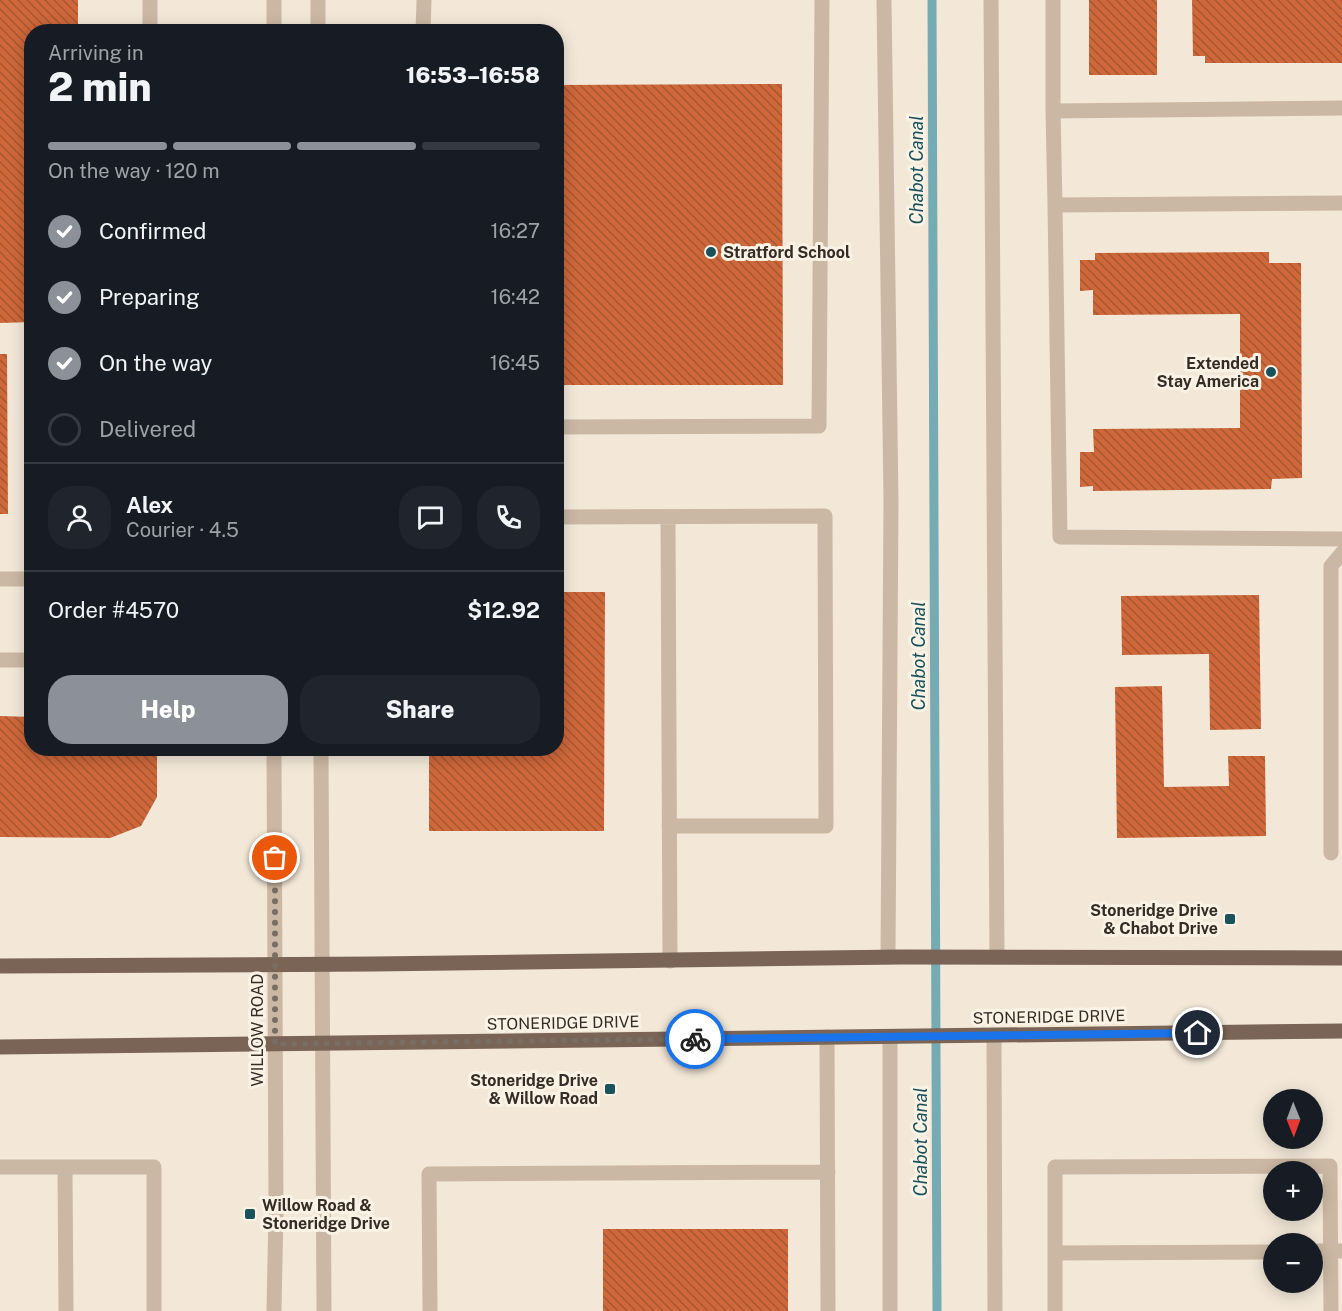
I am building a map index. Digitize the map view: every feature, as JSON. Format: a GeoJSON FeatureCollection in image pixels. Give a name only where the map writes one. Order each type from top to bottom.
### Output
{"type":"FeatureCollection","features":[{"type":"Feature","properties":{"kind":"main road"},"geometry":{"type":"LineString","coordinates":[[0,966],[323,965],[895,957],[1342,958]]}},
{"type":"Feature","properties":{"kind":"main road","name":"STONERIDGE DRIVE"},"geometry":{"type":"LineString","coordinates":[[0,1047],[1342,1031]]}},
{"type":"Feature","properties":{"kind":"street"},"geometry":{"type":"LineString","coordinates":[[150,0],[150,24]]}},
{"type":"Feature","properties":{"kind":"street"},"geometry":{"type":"LineString","coordinates":[[274,0],[274,24]]}},
{"type":"Feature","properties":{"kind":"street"},"geometry":{"type":"LineString","coordinates":[[318,0],[318,24]]}},
{"type":"Feature","properties":{"kind":"street"},"geometry":{"type":"LineString","coordinates":[[423,24],[424,0]]}},
{"type":"Feature","properties":{"kind":"street"},"geometry":{"type":"LineString","coordinates":[[564,427],[819,426],[822,0]]}},
{"type":"Feature","properties":{"kind":"street"},"geometry":{"type":"LineString","coordinates":[[884,0],[895,957]]}},
{"type":"Feature","properties":{"kind":"street"},"geometry":{"type":"LineString","coordinates":[[989,957],[991,0]]}},
{"type":"Feature","properties":{"kind":"street"},"geometry":{"type":"LineString","coordinates":[[1053,0],[1060,537],[1342,539]]}},
{"type":"Feature","properties":{"kind":"street"},"geometry":{"type":"LineString","coordinates":[[1053,111],[1342,108]]}},
{"type":"Feature","properties":{"kind":"street"},"geometry":{"type":"LineString","coordinates":[[1054,205],[1342,202]]}},
{"type":"Feature","properties":{"kind":"street"},"geometry":{"type":"LineString","coordinates":[[564,518],[825,516],[826,826],[669,826]]}},
{"type":"Feature","properties":{"kind":"street"},"geometry":{"type":"LineString","coordinates":[[668,517],[670,961]]}},
{"type":"Feature","properties":{"kind":"street"},"geometry":{"type":"LineString","coordinates":[[1331,853],[1331,566],[1342,553]]}},
{"type":"Feature","properties":{"kind":"street"},"geometry":{"type":"LineString","coordinates":[[0,579],[24,579]]}},
{"type":"Feature","properties":{"kind":"street"},"geometry":{"type":"LineString","coordinates":[[0,660],[24,660]]}},
{"type":"Feature","properties":{"kind":"street","name":"WILLOW ROAD"},"geometry":{"type":"LineString","coordinates":[[274,756],[274,1311]]}},
{"type":"Feature","properties":{"kind":"street"},"geometry":{"type":"LineString","coordinates":[[321,756],[324,1311]]}},
{"type":"Feature","properties":{"kind":"street"},"geometry":{"type":"LineString","coordinates":[[987,1036],[995,1311]]}},
{"type":"Feature","properties":{"kind":"street"},"geometry":{"type":"LineString","coordinates":[[827,1037],[828,1311]]}},
{"type":"Feature","properties":{"kind":"street"},"geometry":{"type":"LineString","coordinates":[[890,1311],[895,1037]]}},
{"type":"Feature","properties":{"kind":"street"},"geometry":{"type":"LineString","coordinates":[[1055,1311],[1055,1167],[1330,1166],[1336,1251],[1331,1311]]}},
{"type":"Feature","properties":{"kind":"street"},"geometry":{"type":"LineString","coordinates":[[0,1167],[154,1167],[154,1311]]}},
{"type":"Feature","properties":{"kind":"street"},"geometry":{"type":"LineString","coordinates":[[65,1167],[66,1311]]}},
{"type":"Feature","properties":{"kind":"street"},"geometry":{"type":"LineString","coordinates":[[430,1311],[429,1174],[828,1172]]}},
{"type":"Feature","properties":{"kind":"street"},"geometry":{"type":"LineString","coordinates":[[1055,1253],[1263,1252]]}},
{"type":"Feature","properties":{"kind":"building"},"geometry":{"type":"Polygon","coordinates":[[[0,0],[78,0],[78,24],[24,24],[24,322],[0,323],[0,0]]]}},
{"type":"Feature","properties":{"kind":"building"},"geometry":{"type":"Polygon","coordinates":[[[1089,0],[1157,0],[1157,75],[1089,75],[1089,0]]]}},
{"type":"Feature","properties":{"kind":"building"},"geometry":{"type":"Polygon","coordinates":[[[1192,0],[1342,0],[1342,63],[1205,63],[1205,56],[1193,56],[1192,0]]]}},
{"type":"Feature","properties":{"kind":"building"},"geometry":{"type":"Polygon","coordinates":[[[782,84],[783,385],[564,385],[564,85],[782,84]]]}},
{"type":"Feature","properties":{"kind":"building","name":"Extended Stay America"},"geometry":{"type":"Polygon","coordinates":[[[1269,252],[1269,263],[1301,263],[1302,478],[1272,479],[1271,489],[1093,491],[1093,486],[1080,487],[1080,452],[1094,452],[1093,429],[1240,428],[1240,314],[1093,315],[1093,290],[1080,291],[1080,260],[1095,260],[1095,253],[1269,252]]]}},
{"type":"Feature","properties":{"kind":"building"},"geometry":{"type":"Polygon","coordinates":[[[0,354],[7,354],[8,514],[0,514],[0,354]]]}},
{"type":"Feature","properties":{"kind":"building"},"geometry":{"type":"Polygon","coordinates":[[[564,592],[605,592],[604,831],[429,831],[429,756],[564,756],[564,592]]]}},
{"type":"Feature","properties":{"kind":"building"},"geometry":{"type":"Polygon","coordinates":[[[1259,595],[1261,729],[1210,730],[1209,654],[1122,655],[1121,596],[1259,595]]]}},
{"type":"Feature","properties":{"kind":"building"},"geometry":{"type":"Polygon","coordinates":[[[1162,686],[1164,787],[1229,786],[1228,756],[1265,756],[1266,836],[1117,838],[1115,687],[1162,686]]]}},
{"type":"Feature","properties":{"kind":"building"},"geometry":{"type":"Polygon","coordinates":[[[0,716],[24,717],[24,756],[157,756],[157,797],[141,826],[110,838],[0,837],[0,716]]]}},
{"type":"Feature","properties":{"kind":"building"},"geometry":{"type":"Polygon","coordinates":[[[603,1229],[788,1229],[788,1311],[603,1311],[603,1229]]]}},
{"type":"Feature","properties":{"kind":"waterway","name":"Chabot Canal"},"geometry":{"type":"LineString","coordinates":[[932,0],[937,1311]]}},
{"type":"Feature","properties":{"kind":"way so far"},"geometry":{"type":"LineString","coordinates":[[275,858],[275,1044],[695,1039]]}},
{"type":"Feature","properties":{"kind":"place","name":"Stratford School"},"geometry":{"type":"Point","coordinates":[711,252]}},
{"type":"Feature","properties":{"kind":"place","name":"Extended Stay America"},"geometry":{"type":"Point","coordinates":[1271,372]}},
{"type":"Feature","properties":{"kind":"place","name":"Stoneridge Drive & Chabot Drive"},"geometry":{"type":"Point","coordinates":[1230,919]}},
{"type":"Feature","properties":{"kind":"place","name":"Stoneridge Drive & Willow Road"},"geometry":{"type":"Point","coordinates":[610,1089]}},
{"type":"Feature","properties":{"kind":"place","name":"Willow Road & Stoneridge Drive"},"geometry":{"type":"Point","coordinates":[250,1214]}},
{"type":"Feature","properties":{"kind":"route"},"geometry":{"type":"LineString","coordinates":[[695,1039],[1198,1033]]}}]}
